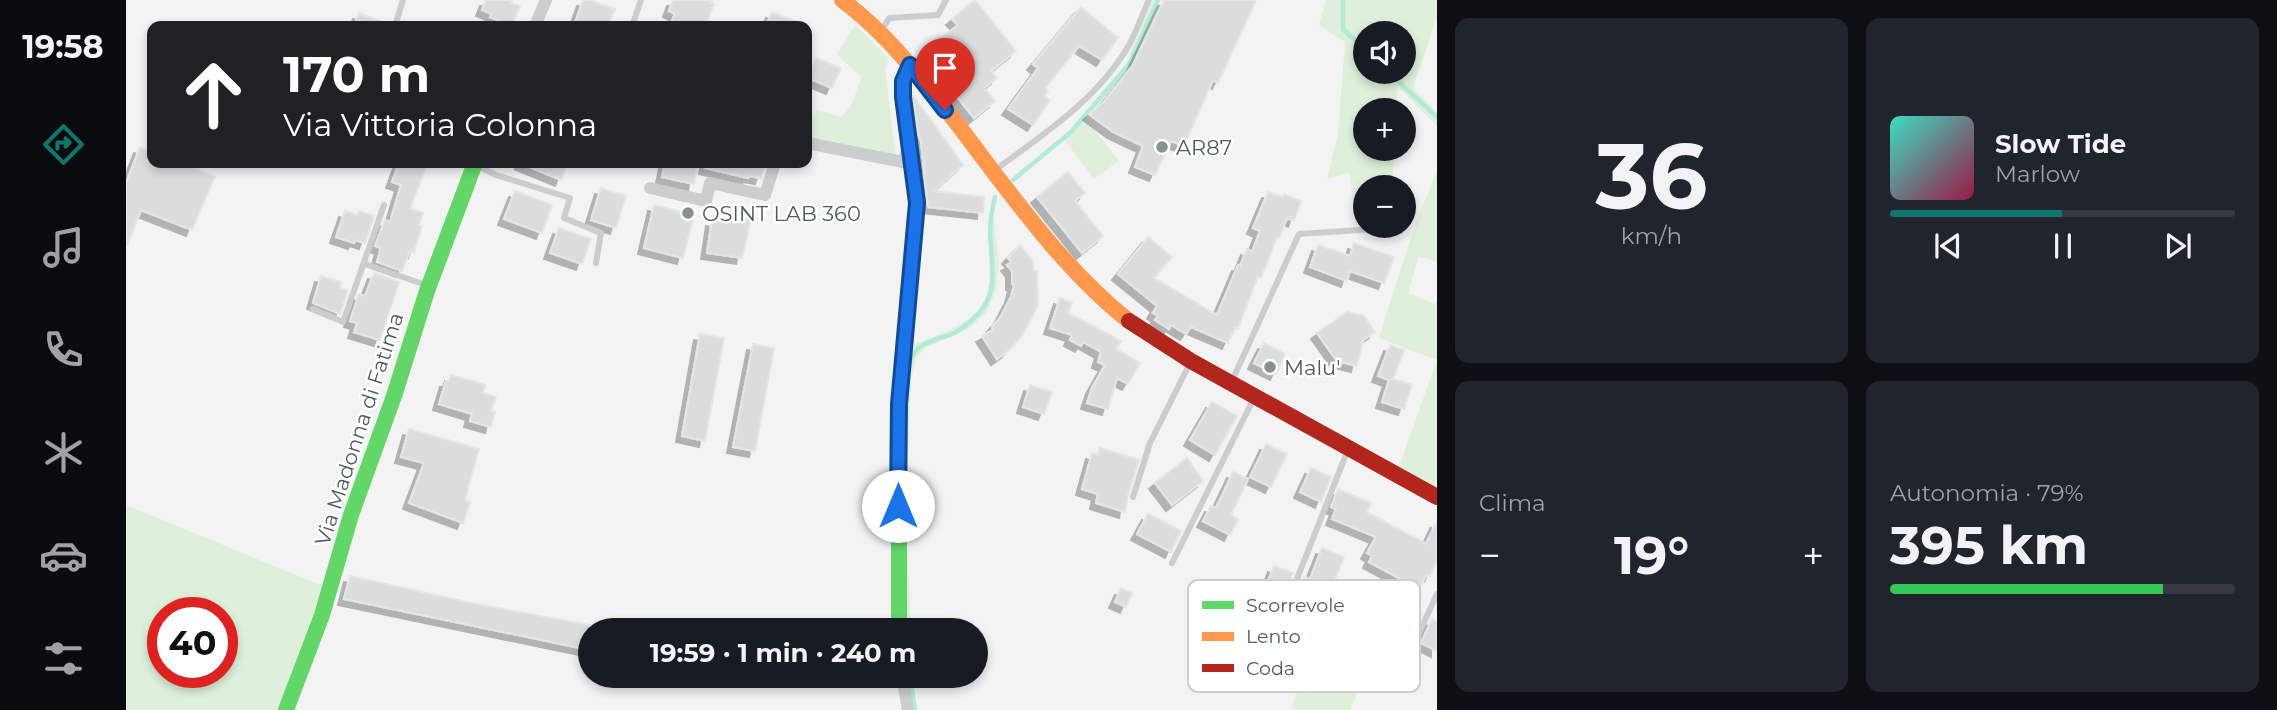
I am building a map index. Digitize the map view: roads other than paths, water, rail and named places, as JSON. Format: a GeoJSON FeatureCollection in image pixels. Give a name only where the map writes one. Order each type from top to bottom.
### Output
{"type":"FeatureCollection","features":[{"type":"Feature","properties":{"kind":"street"},"geometry":{"type":"LineString","coordinates":[[537,21],[546,0]]}},
{"type":"Feature","properties":{"kind":"street"},"geometry":{"type":"LineString","coordinates":[[843,0],[881,32],[910,65],[1065,257],[1113,308],[1156,341],[1437,497]]}},
{"type":"Feature","properties":{"kind":"street"},"geometry":{"type":"LineString","coordinates":[[900,618],[899,404],[917,203],[903,81],[910,65]]}},
{"type":"Feature","properties":{"kind":"street"},"geometry":{"type":"LineString","coordinates":[[812,144],[903,162],[910,143]]}},
{"type":"Feature","properties":{"kind":"street","name":"Via Madonna di Fatima"},"geometry":{"type":"LineString","coordinates":[[286,710],[323,615],[351,515],[394,396],[429,286],[473,168]]}},
{"type":"Feature","properties":{"kind":"street"},"geometry":{"type":"LineString","coordinates":[[650,188],[706,201],[710,183],[765,195],[773,168]]}},
{"type":"Feature","properties":{"kind":"street"},"geometry":{"type":"LineString","coordinates":[[904,688],[908,710]]}},
{"type":"Feature","properties":{"kind":"lane"},"geometry":{"type":"LineString","coordinates":[[397,21],[403,0]]}},
{"type":"Feature","properties":{"kind":"lane"},"geometry":{"type":"LineString","coordinates":[[634,21],[641,0]]}},
{"type":"Feature","properties":{"kind":"lane"},"geometry":{"type":"LineString","coordinates":[[881,32],[889,18],[937,15],[946,0]]}},
{"type":"Feature","properties":{"kind":"lane"},"geometry":{"type":"LineString","coordinates":[[994,171],[1054,127],[1093,92],[1129,45],[1149,0]]}},
{"type":"Feature","properties":{"kind":"lane"},"geometry":{"type":"LineString","coordinates":[[483,168],[496,175],[570,198],[564,218],[601,233],[596,263]]}},
{"type":"Feature","properties":{"kind":"lane"},"geometry":{"type":"LineString","coordinates":[[313,309],[344,322],[384,205]]}},
{"type":"Feature","properties":{"kind":"lane"},"geometry":{"type":"LineString","coordinates":[[1232,383],[1299,234],[1353,230]]}},
{"type":"Feature","properties":{"kind":"lane"},"geometry":{"type":"LineString","coordinates":[[365,264],[429,286]]}},
{"type":"Feature","properties":{"kind":"lane"},"geometry":{"type":"LineString","coordinates":[[1133,497],[1150,443],[1191,361]]}},
{"type":"Feature","properties":{"kind":"lane"},"geometry":{"type":"LineString","coordinates":[[1172,564],[1255,395]]}},
{"type":"Feature","properties":{"kind":"lane"},"geometry":{"type":"LineString","coordinates":[[1297,580],[1349,447]]}},
{"type":"Feature","properties":{"kind":"lane"},"geometry":{"type":"LineString","coordinates":[[1420,631],[1437,594]]}},
{"type":"Feature","properties":{"kind":"waterway"},"geometry":{"type":"LineString","coordinates":[[1013,180],[1071,132],[1130,63],[1158,0]]}},
{"type":"Feature","properties":{"kind":"waterway"},"geometry":{"type":"LineString","coordinates":[[1343,0],[1343,29],[1353,39]]}},
{"type":"Feature","properties":{"kind":"waterway"},"geometry":{"type":"LineString","coordinates":[[1401,84],[1437,117]]}},
{"type":"Feature","properties":{"kind":"waterway"},"geometry":{"type":"LineString","coordinates":[[911,360],[923,345],[963,327],[986,303],[992,278],[990,229],[995,197]]}},
{"type":"Feature","properties":{"kind":"waterway"},"geometry":{"type":"LineString","coordinates":[[912,688],[915,710]]}},
{"type":"Feature","properties":{"kind":"place","name":"AR87"},"geometry":{"type":"Point","coordinates":[1162,147]}},
{"type":"Feature","properties":{"kind":"place","name":"OSINT LAB 360"},"geometry":{"type":"Point","coordinates":[688,213]}},
{"type":"Feature","properties":{"kind":"place","name":"Malu'"},"geometry":{"type":"Point","coordinates":[1270,367]}}]}
